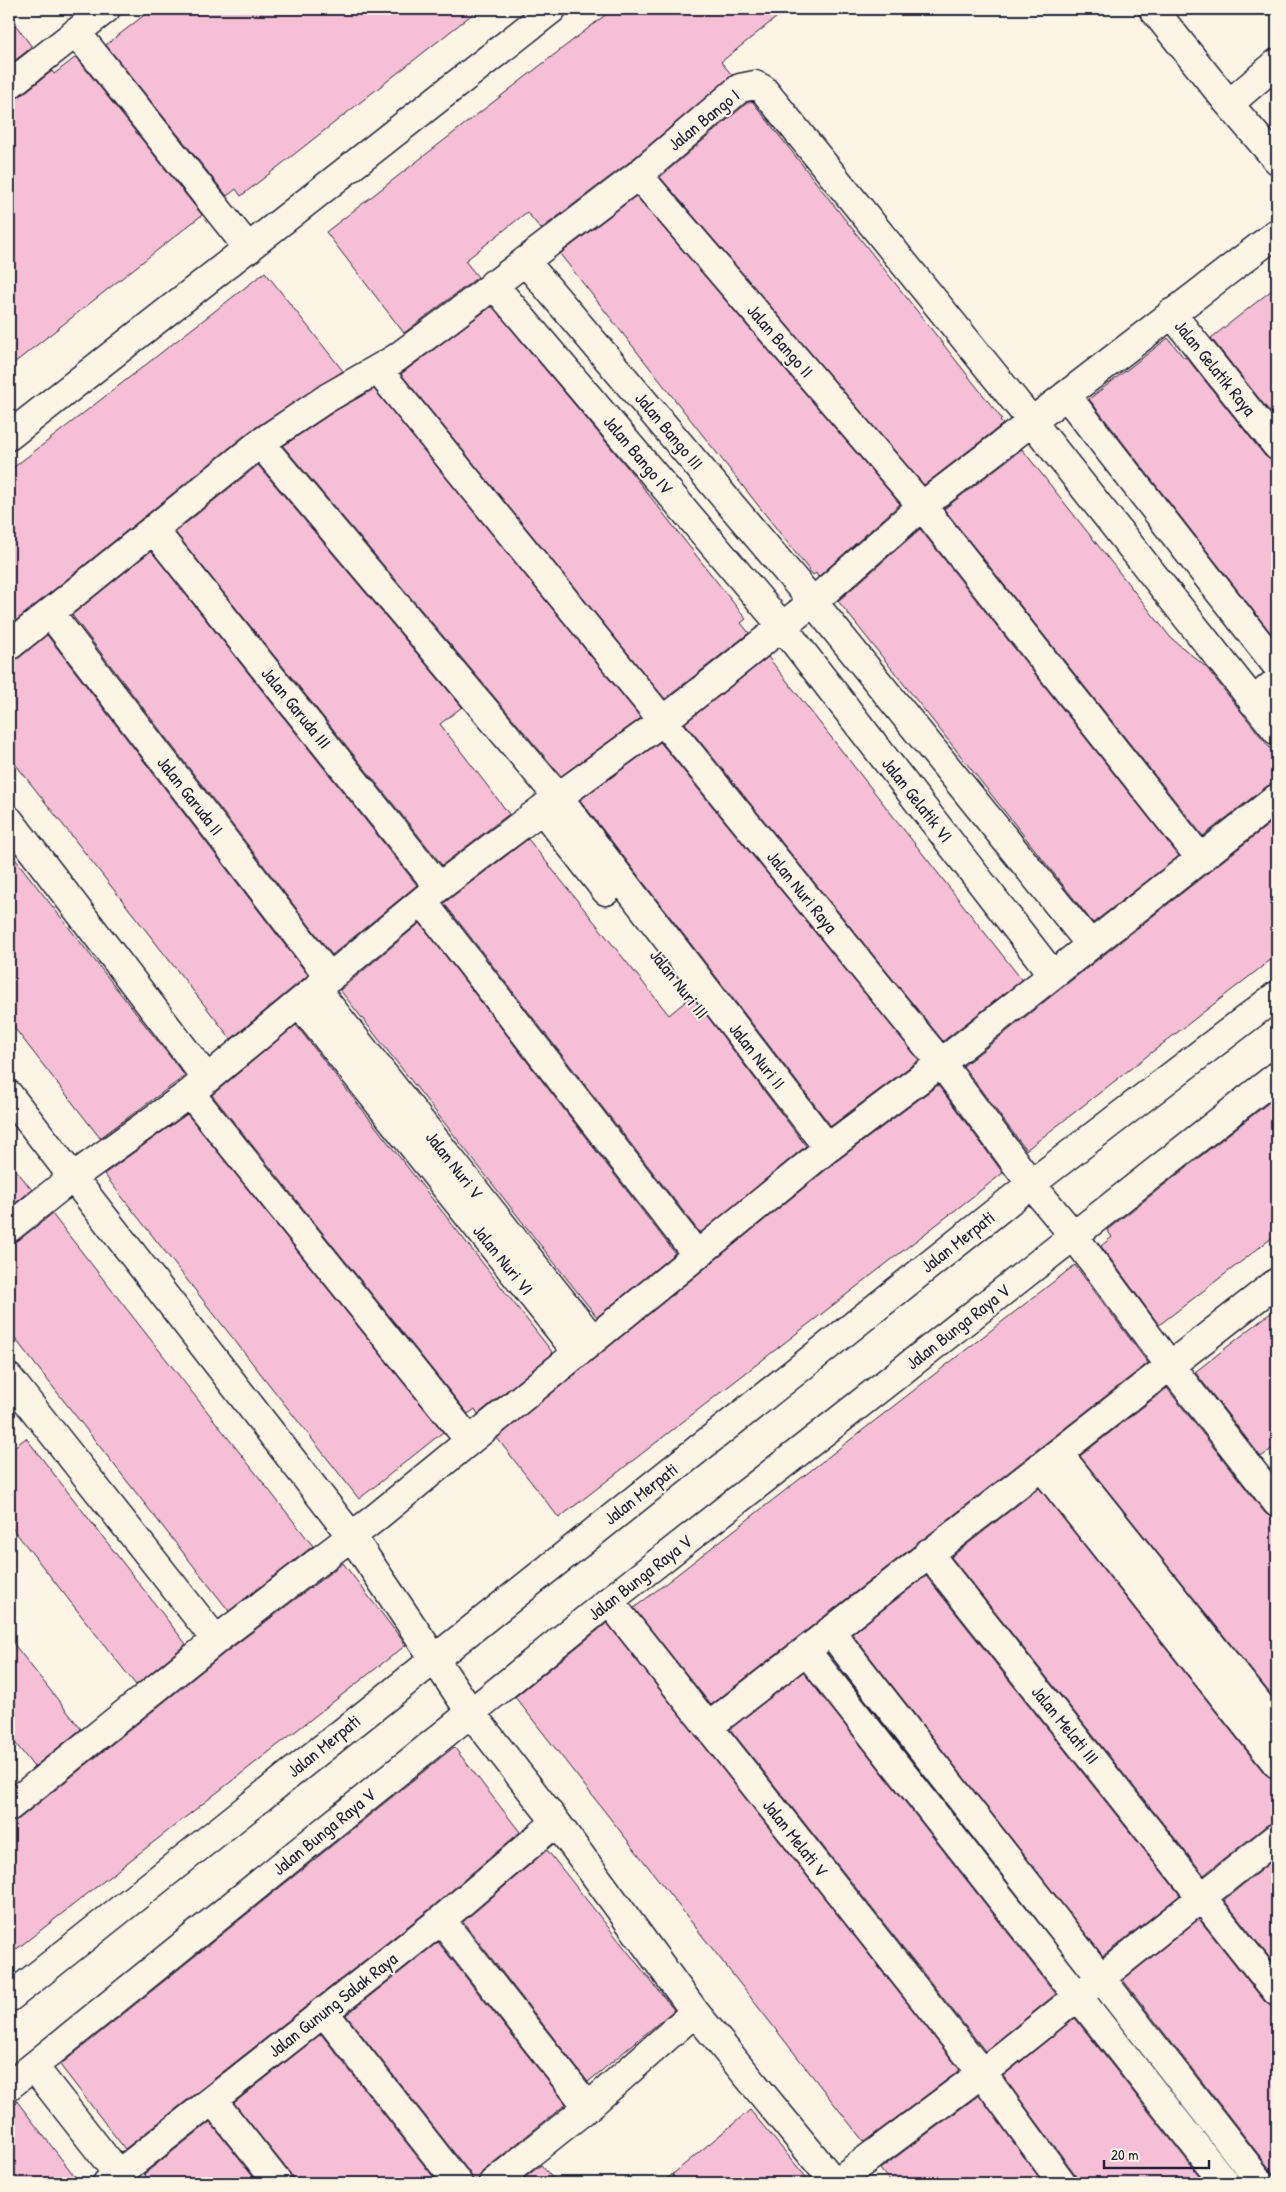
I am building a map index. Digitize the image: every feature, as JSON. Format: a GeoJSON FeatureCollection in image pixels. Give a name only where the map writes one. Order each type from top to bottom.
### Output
{"type":"FeatureCollection","features":[{"type":"Feature","properties":{"kind":"street"},"geometry":{"type":"LineString","coordinates":[[9,85],[106,9]]}},
{"type":"Feature","properties":{"kind":"street"},"geometry":{"type":"LineString","coordinates":[[9,436],[552,9]]}},
{"type":"Feature","properties":{"kind":"street"},"geometry":{"type":"LineString","coordinates":[[1153,9],[1229,104],[1277,160]]}},
{"type":"Feature","properties":{"kind":"street"},"geometry":{"type":"LineString","coordinates":[[76,32],[249,249]]}},
{"type":"Feature","properties":{"kind":"street"},"geometry":{"type":"LineString","coordinates":[[1229,104],[1277,63]]}},
{"type":"Feature","properties":{"kind":"street","name":"Jalan Bango I"},"geometry":{"type":"LineString","coordinates":[[9,646],[260,443],[326,398],[378,370],[638,175],[740,88],[755,85],[763,89],[1033,423],[1277,731]]}},
{"type":"Feature","properties":{"kind":"street","name":"Jalan Bango II"},"geometry":{"type":"LineString","coordinates":[[638,175],[922,506],[1201,859]]}},
{"type":"Feature","properties":{"kind":"street"},"geometry":{"type":"LineString","coordinates":[[9,1228],[73,1177],[198,1086],[431,895],[550,803],[663,721],[813,602],[922,506],[1033,423],[1171,313],[1277,232]]}},
{"type":"Feature","properties":{"kind":"street","name":"Jalan Bango III"},"geometry":{"type":"LineString","coordinates":[[525,261],[813,602],[1090,944]]}},
{"type":"Feature","properties":{"kind":"street","name":"Jalan Bango IV"},"geometry":{"type":"LineString","coordinates":[[493,284],[782,626]]}},
{"type":"Feature","properties":{"kind":"street","name":"Jalan Gelatik Raya"},"geometry":{"type":"LineString","coordinates":[[1171,313],[1277,446]]}},
{"type":"Feature","properties":{"kind":"street","name":"Jalan Nuri Raya"},"geometry":{"type":"LineString","coordinates":[[378,370],[941,1062],[1031,1184],[1074,1236],[1171,1367],[1273,1489]]}},
{"type":"Feature","properties":{"kind":"street"},"geometry":{"type":"LineString","coordinates":[[1066,396],[1277,666]]}},
{"type":"Feature","properties":{"kind":"street","name":"Jalan Nuri III"},"geometry":{"type":"LineString","coordinates":[[260,443],[550,803],[822,1153]]}},
{"type":"Feature","properties":{"kind":"street","name":"Jalan Garuda III"},"geometry":{"type":"LineString","coordinates":[[153,529],[431,895],[697,1255]]}},
{"type":"Feature","properties":{"kind":"street","name":"Jalan Garuda II"},"geometry":{"type":"LineString","coordinates":[[50,613],[315,990]]}},
{"type":"Feature","properties":{"kind":"street","name":"Jalan Gelatik VI"},"geometry":{"type":"LineString","coordinates":[[782,626],[1052,974]]}},
{"type":"Feature","properties":{"kind":"street"},"geometry":{"type":"LineString","coordinates":[[1253,702],[1277,681]]}},
{"type":"Feature","properties":{"kind":"street"},"geometry":{"type":"LineString","coordinates":[[9,1807],[216,1640],[352,1537],[822,1153],[1277,798]]}},
{"type":"Feature","properties":{"kind":"street"},"geometry":{"type":"LineString","coordinates":[[9,820],[198,1086],[469,1440]]}},
{"type":"Feature","properties":{"kind":"street","name":"Jalan Nuri VI"},"geometry":{"type":"LineString","coordinates":[[315,990],[585,1346]]}},
{"type":"Feature","properties":{"kind":"street","name":"Jalan Merpati"},"geometry":{"type":"LineString","coordinates":[[9,1998],[433,1658],[1031,1184],[1277,995]]}},
{"type":"Feature","properties":{"kind":"street","name":"Jalan Bunga Raya V"},"geometry":{"type":"LineString","coordinates":[[9,2086],[609,1601],[1277,1076]]}},
{"type":"Feature","properties":{"kind":"street"},"geometry":{"type":"LineString","coordinates":[[9,1095],[352,1537],[471,1713],[556,1822],[695,2012],[835,2183],[982,2073],[1277,1837]]}},
{"type":"Feature","properties":{"kind":"street"},"geometry":{"type":"LineString","coordinates":[[708,1727],[1049,1459],[1171,1367],[1277,1282]]}},
{"type":"Feature","properties":{"kind":"street"},"geometry":{"type":"LineString","coordinates":[[13,1393],[216,1640]]}},
{"type":"Feature","properties":{"kind":"street"},"geometry":{"type":"LineString","coordinates":[[1049,1459],[1277,1727]]}},
{"type":"Feature","properties":{"kind":"street"},"geometry":{"type":"LineString","coordinates":[[1049,1459],[1277,1764]]}},
{"type":"Feature","properties":{"kind":"street","name":"Jalan Melati III"},"geometry":{"type":"LineString","coordinates":[[928,1554],[1203,1896],[1277,1992]]}},
{"type":"Feature","properties":{"kind":"street","name":"Jalan Melati V"},"geometry":{"type":"LineString","coordinates":[[609,1601],[982,2073],[1062,2183]]}},
{"type":"Feature","properties":{"kind":"street"},"geometry":{"type":"LineString","coordinates":[[830,1631],[1261,2183]]}},
{"type":"Feature","properties":{"kind":"street"},"geometry":{"type":"LineString","coordinates":[[806,1651],[1079,1995],[1225,2183]]}},
{"type":"Feature","properties":{"kind":"street"},"geometry":{"type":"LineString","coordinates":[[905,1777],[930,1759]]}},
{"type":"Feature","properties":{"kind":"street","name":"Jalan Gunung Salak Raya"},"geometry":{"type":"LineString","coordinates":[[116,2180],[322,2011],[441,1920],[556,1822]]}},
{"type":"Feature","properties":{"kind":"street"},"geometry":{"type":"LineString","coordinates":[[441,1920],[588,2107]]}},
{"type":"Feature","properties":{"kind":"street"},"geometry":{"type":"LineString","coordinates":[[322,2011],[458,2183]]}},
{"type":"Feature","properties":{"kind":"street"},"geometry":{"type":"LineString","coordinates":[[493,2183],[588,2107],[695,2012]]}},
{"type":"Feature","properties":{"kind":"street"},"geometry":{"type":"LineString","coordinates":[[34,2067],[116,2180]]}},
{"type":"Feature","properties":{"kind":"street"},"geometry":{"type":"LineString","coordinates":[[213,2101],[278,2183]]}},
{"type":"Feature","properties":{"kind":"street"},"geometry":{"type":"LineString","coordinates":[[1208,2162],[1231,2145]]}},
{"type":"Feature","properties":{"kind":"building"},"geometry":{"type":"Polygon","coordinates":[[[152,9],[479,9],[241,196],[236,189],[227,196],[106,45],[152,9]]]}},
{"type":"Feature","properties":{"kind":"building"},"geometry":{"type":"Polygon","coordinates":[[[613,9],[787,9],[721,62],[732,75],[628,163],[541,229],[527,212],[465,261],[478,277],[404,333],[326,232],[613,9]]]}},
{"type":"Feature","properties":{"kind":"building"},"geometry":{"type":"Polygon","coordinates":[[[9,16],[32,47],[9,65],[9,16]]]}},
{"type":"Feature","properties":{"kind":"building"},"geometry":{"type":"Polygon","coordinates":[[[76,57],[202,215],[9,367],[9,100],[19,97],[52,71],[54,74],[76,57]]]}},
{"type":"Feature","properties":{"kind":"building"},"geometry":{"type":"Polygon","coordinates":[[[752,101],[1002,419],[1000,421],[1003,424],[924,485],[660,177],[747,103],[752,101]]]}},
{"type":"Feature","properties":{"kind":"building"},"geometry":{"type":"Polygon","coordinates":[[[636,196],[900,504],[818,577],[816,573],[813,575],[560,254],[636,196]]]}},
{"type":"Feature","properties":{"kind":"building"},"geometry":{"type":"Polygon","coordinates":[[[265,272],[343,371],[250,431],[9,626],[9,471],[265,272]]]}},
{"type":"Feature","properties":{"kind":"building"},"geometry":{"type":"Polygon","coordinates":[[[1277,286],[1277,421],[1211,338],[1277,286]]]}},
{"type":"Feature","properties":{"kind":"building"},"geometry":{"type":"Polygon","coordinates":[[[492,306],[627,467],[746,619],[741,623],[749,633],[665,699],[401,374],[492,306]]]}},
{"type":"Feature","properties":{"kind":"building"},"geometry":{"type":"Polygon","coordinates":[[[1168,338],[1184,358],[1186,357],[1265,456],[1277,461],[1277,641],[1089,399],[1168,338]]]}},
{"type":"Feature","properties":{"kind":"building"},"geometry":{"type":"Polygon","coordinates":[[[374,389],[641,718],[561,776],[283,446],[335,411],[374,389]]]}},
{"type":"Feature","properties":{"kind":"building"},"geometry":{"type":"Polygon","coordinates":[[[1022,449],[1171,638],[1206,667],[1277,757],[1277,783],[1267,786],[1203,836],[944,509],[1022,449]]]}},
{"type":"Feature","properties":{"kind":"building"},"geometry":{"type":"Polygon","coordinates":[[[258,465],[462,707],[440,724],[509,814],[442,865],[175,532],[258,465]]]}},
{"type":"Feature","properties":{"kind":"building"},"geometry":{"type":"Polygon","coordinates":[[[920,529],[1179,856],[1093,923],[838,601],[920,529]]]}},
{"type":"Feature","properties":{"kind":"building"},"geometry":{"type":"Polygon","coordinates":[[[151,551],[417,885],[332,955],[72,615],[151,551]]]}},
{"type":"Feature","properties":{"kind":"building"},"geometry":{"type":"Polygon","coordinates":[[[47,635],[308,975],[231,1039],[9,756],[9,661],[19,658],[47,635]]]}},
{"type":"Feature","properties":{"kind":"building"},"geometry":{"type":"Polygon","coordinates":[[[768,657],[1022,980],[943,1041],[685,723],[768,657]]]}},
{"type":"Feature","properties":{"kind":"building"},"geometry":{"type":"Polygon","coordinates":[[[660,742],[919,1060],[831,1126],[580,800],[660,742]]]}},
{"type":"Feature","properties":{"kind":"building"},"geometry":{"type":"Polygon","coordinates":[[[1277,818],[1277,955],[1026,1150],[963,1066],[1277,818]]]}},
{"type":"Feature","properties":{"kind":"building"},"geometry":{"type":"Polygon","coordinates":[[[528,839],[669,1015],[692,996],[806,1146],[700,1233],[444,903],[528,839]]]}},
{"type":"Feature","properties":{"kind":"building"},"geometry":{"type":"Polygon","coordinates":[[[9,851],[185,1076],[100,1138],[9,1021],[9,851]]]}},
{"type":"Feature","properties":{"kind":"building"},"geometry":{"type":"Polygon","coordinates":[[[420,923],[675,1253],[597,1317],[340,990],[420,923]]]}},
{"type":"Feature","properties":{"kind":"building"},"geometry":{"type":"Polygon","coordinates":[[[296,1025],[553,1353],[478,1414],[475,1409],[468,1414],[212,1095],[296,1025]]]}},
{"type":"Feature","properties":{"kind":"building"},"geometry":{"type":"Polygon","coordinates":[[[938,1085],[1003,1173],[559,1518],[497,1438],[838,1160],[938,1085]]]}},
{"type":"Feature","properties":{"kind":"building"},"geometry":{"type":"Polygon","coordinates":[[[1277,1096],[1277,1234],[1159,1325],[1101,1246],[1112,1237],[1107,1230],[1277,1096]]]}},
{"type":"Feature","properties":{"kind":"building"},"geometry":{"type":"Polygon","coordinates":[[[187,1114],[443,1432],[359,1499],[104,1174],[187,1114]]]}},
{"type":"Feature","properties":{"kind":"building"},"geometry":{"type":"Polygon","coordinates":[[[9,1161],[32,1190],[9,1208],[9,1161]]]}},
{"type":"Feature","properties":{"kind":"building"},"geometry":{"type":"Polygon","coordinates":[[[52,1214],[313,1546],[229,1611],[9,1331],[9,1243],[19,1240],[52,1214]]]}},
{"type":"Feature","properties":{"kind":"building"},"geometry":{"type":"Polygon","coordinates":[[[1075,1265],[1148,1363],[711,1705],[634,1608],[1075,1265]]]}},
{"type":"Feature","properties":{"kind":"building"},"geometry":{"type":"Polygon","coordinates":[[[1277,1308],[1277,1445],[1261,1457],[1195,1372],[1277,1308]]]}},
{"type":"Feature","properties":{"kind":"building"},"geometry":{"type":"Polygon","coordinates":[[[1167,1388],[1265,1513],[1277,1521],[1277,1702],[1080,1456],[1167,1388]]]}},
{"type":"Feature","properties":{"kind":"building"},"geometry":{"type":"Polygon","coordinates":[[[26,1438],[186,1644],[136,1685],[9,1524],[9,1451],[26,1438]]]}},
{"type":"Feature","properties":{"kind":"building"},"geometry":{"type":"Polygon","coordinates":[[[1039,1488],[1265,1774],[1277,1779],[1277,1822],[1267,1825],[1204,1875],[951,1557],[1039,1488]]]}},
{"type":"Feature","properties":{"kind":"building"},"geometry":{"type":"Polygon","coordinates":[[[343,1563],[406,1645],[9,1955],[9,1822],[19,1819],[226,1652],[343,1563]]]}},
{"type":"Feature","properties":{"kind":"building"},"geometry":{"type":"Polygon","coordinates":[[[926,1576],[1180,1895],[1103,1956],[852,1634],[926,1576]]]}},
{"type":"Feature","properties":{"kind":"building"},"geometry":{"type":"Polygon","coordinates":[[[607,1623],[960,2070],[864,2142],[515,1697],[607,1623]]]}},
{"type":"Feature","properties":{"kind":"building"},"geometry":{"type":"Polygon","coordinates":[[[9,1638],[81,1729],[34,1767],[9,1735],[9,1638]]]}},
{"type":"Feature","properties":{"kind":"building"},"geometry":{"type":"Polygon","coordinates":[[[803,1672],[1056,1994],[985,2051],[730,1729],[803,1672]]]}},
{"type":"Feature","properties":{"kind":"building"},"geometry":{"type":"Polygon","coordinates":[[[454,1747],[520,1832],[431,1908],[125,2149],[60,2065],[454,1747]]]}},
{"type":"Feature","properties":{"kind":"building"},"geometry":{"type":"Polygon","coordinates":[[[547,1850],[674,2010],[588,2082],[463,1922],[547,1850]]]}},
{"type":"Feature","properties":{"kind":"building"},"geometry":{"type":"Polygon","coordinates":[[[1277,1857],[1277,1967],[1224,1900],[1277,1857]]]}},
{"type":"Feature","properties":{"kind":"building"},"geometry":{"type":"Polygon","coordinates":[[[1199,1919],[1265,2002],[1277,2007],[1277,2183],[1273,2173],[1123,1980],[1199,1919]]]}},
{"type":"Feature","properties":{"kind":"building"},"geometry":{"type":"Polygon","coordinates":[[[438,1942],[566,2104],[483,2171],[478,2183],[473,2183],[470,2173],[346,2015],[438,1942]]]}},
{"type":"Feature","properties":{"kind":"building"},"geometry":{"type":"Polygon","coordinates":[[[1075,2018],[1205,2183],[1077,2183],[1075,2174],[1003,2076],[1075,2018]]]}},
{"type":"Feature","properties":{"kind":"building"},"geometry":{"type":"Polygon","coordinates":[[[321,2034],[438,2183],[293,2183],[290,2173],[234,2103],[321,2034]]]}},
{"type":"Feature","properties":{"kind":"building"},"geometry":{"type":"Polygon","coordinates":[[[979,2095],[1043,2183],[891,2183],[880,2169],[979,2095]]]}},
{"type":"Feature","properties":{"kind":"building"},"geometry":{"type":"Polygon","coordinates":[[[16,2100],[80,2183],[9,2183],[9,2101],[16,2100]]]}},
{"type":"Feature","properties":{"kind":"building"},"geometry":{"type":"Polygon","coordinates":[[[750,2110],[811,2183],[662,2183],[750,2110]]]}},
{"type":"Feature","properties":{"kind":"building"},"geometry":{"type":"Polygon","coordinates":[[[210,2122],[258,2183],[152,2183],[144,2174],[210,2122]]]}},
{"type":"Feature","properties":{"kind":"building"},"geometry":{"type":"Polygon","coordinates":[[[541,2165],[557,2183],[518,2183],[541,2165]]]}}]}
